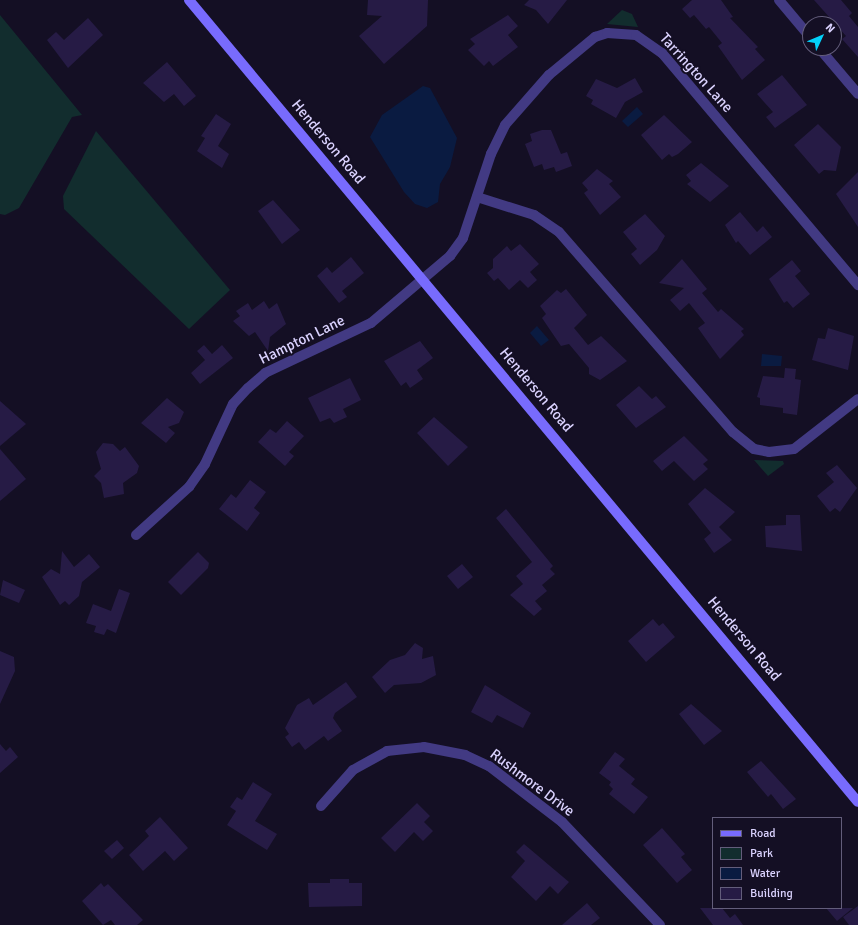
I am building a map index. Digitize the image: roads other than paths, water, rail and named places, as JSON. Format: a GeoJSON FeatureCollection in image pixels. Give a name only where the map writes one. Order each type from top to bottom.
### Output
{"type":"FeatureCollection","features":[{"type":"Feature","properties":{"kind":"main road","name":"Henderson Road"},"geometry":{"type":"LineString","coordinates":[[189,0],[424,279],[858,802]]}},
{"type":"Feature","properties":{"kind":"street"},"geometry":{"type":"LineString","coordinates":[[779,0],[802,27]]}},
{"type":"Feature","properties":{"kind":"street","name":"Tarrington Lane"},"geometry":{"type":"LineString","coordinates":[[424,279],[458,247],[505,125],[549,75],[595,38],[607,33],[636,35],[662,53],[858,285]]}},
{"type":"Feature","properties":{"kind":"street"},"geometry":{"type":"LineString","coordinates":[[826,56],[858,94]]}},
{"type":"Feature","properties":{"kind":"street"},"geometry":{"type":"LineString","coordinates":[[477,197],[534,215],[559,232],[733,432],[754,449],[776,452],[794,449],[858,400]]}},
{"type":"Feature","properties":{"kind":"street","name":"Hampton Lane"},"geometry":{"type":"LineString","coordinates":[[136,535],[189,487],[205,464],[234,404],[248,388],[272,370],[371,322],[424,279]]}},
{"type":"Feature","properties":{"kind":"street","name":"Rushmore Drive"},"geometry":{"type":"LineString","coordinates":[[321,806],[353,770],[387,751],[424,747],[465,755],[488,766],[562,822],[660,925]]}},
{"type":"Feature","properties":{"kind":"water"},"geometry":{"type":"Polygon","coordinates":[[[423,86],[430,88],[457,138],[450,167],[440,184],[438,202],[427,208],[415,204],[404,192],[370,137],[382,115],[423,86]]]}},
{"type":"Feature","properties":{"kind":"water"},"geometry":{"type":"Polygon","coordinates":[[[637,107],[643,114],[628,127],[622,121],[637,107]]]}},
{"type":"Feature","properties":{"kind":"water"},"geometry":{"type":"Polygon","coordinates":[[[537,326],[549,340],[541,346],[530,333],[537,326]]]}},
{"type":"Feature","properties":{"kind":"water"},"geometry":{"type":"Polygon","coordinates":[[[762,354],[782,356],[781,366],[761,366],[762,354]]]}}]}
